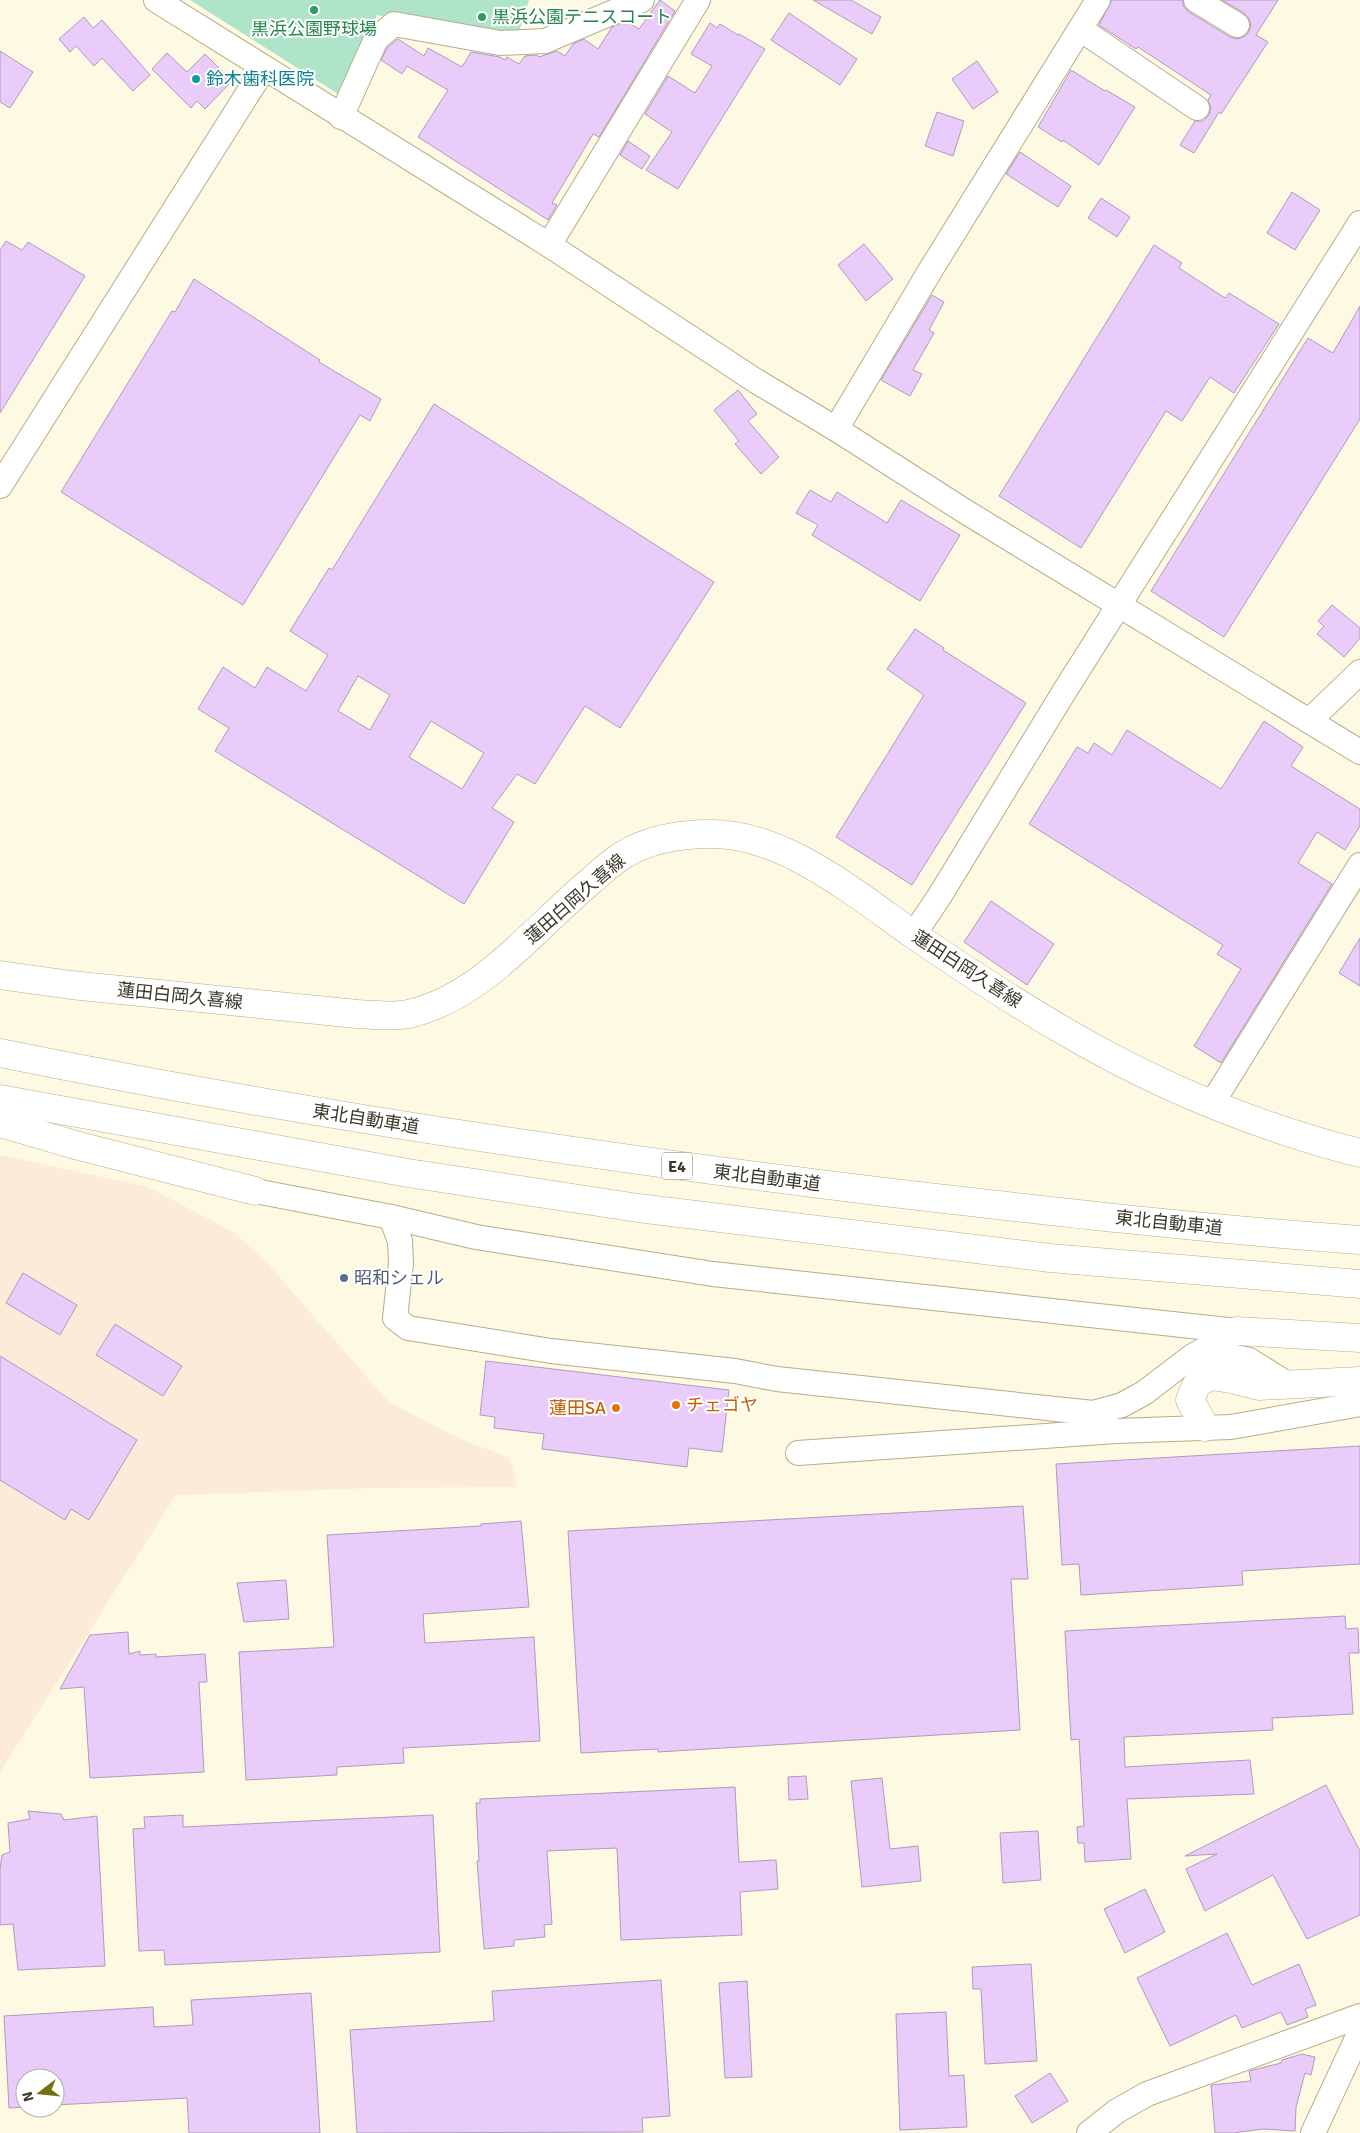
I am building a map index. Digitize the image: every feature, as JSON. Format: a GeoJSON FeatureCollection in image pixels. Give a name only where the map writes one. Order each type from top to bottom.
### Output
{"type":"FeatureCollection","features":[{"type":"Feature","properties":{"kind":"main road","name":"蓮田白岡久喜線"},"geometry":{"type":"LineString","coordinates":[[0,975],[71,985],[347,1013],[390,1016],[408,1014],[448,998],[470,986],[508,958],[578,891],[622,855],[641,846],[666,838],[690,834],[716,833],[741,836],[766,844],[815,868],[857,893],[1011,999],[1065,1032],[1159,1081],[1211,1105],[1276,1129],[1360,1153]]}},
{"type":"Feature","properties":{"kind":"main road","name":"東北自動車道"},"geometry":{"type":"LineString","coordinates":[[0,1053],[389,1124],[712,1171],[1052,1211],[1360,1240]]}},
{"type":"Feature","properties":{"kind":"main road"},"geometry":{"type":"LineString","coordinates":[[0,1099],[408,1173],[638,1208],[1050,1258],[1360,1284]]}},
{"type":"Feature","properties":{"kind":"main road"},"geometry":{"type":"LineString","coordinates":[[0,1123],[79,1146],[255,1192]]}},
{"type":"Feature","properties":{"kind":"main road"},"geometry":{"type":"LineString","coordinates":[[1237,1331],[1360,1338]]}},
{"type":"Feature","properties":{"kind":"main road"},"geometry":{"type":"LineString","coordinates":[[1205,1427],[1190,1400],[1193,1390],[1201,1381],[1212,1376],[1231,1378],[1259,1386],[1360,1381]]}},
{"type":"Feature","properties":{"kind":"street"},"geometry":{"type":"LineString","coordinates":[[156,0],[550,246],[756,380],[966,512],[1360,752]]}},
{"type":"Feature","properties":{"kind":"street"},"geometry":{"type":"LineString","coordinates":[[341,117],[376,39],[394,24],[500,43],[545,41],[642,0]]}},
{"type":"Feature","properties":{"kind":"street"},"geometry":{"type":"LineString","coordinates":[[550,246],[698,0]]}},
{"type":"Feature","properties":{"kind":"street"},"geometry":{"type":"LineString","coordinates":[[836,429],[933,266],[1098,0]]}},
{"type":"Feature","properties":{"kind":"street"},"geometry":{"type":"LineString","coordinates":[[1196,0],[1237,25]]}},
{"type":"Feature","properties":{"kind":"street"},"geometry":{"type":"LineString","coordinates":[[1080,29],[1197,108]]}},
{"type":"Feature","properties":{"kind":"street"},"geometry":{"type":"LineString","coordinates":[[0,486],[264,68]]}},
{"type":"Feature","properties":{"kind":"street"},"geometry":{"type":"LineString","coordinates":[[914,934],[939,897],[1118,606],[1360,223]]}},
{"type":"Feature","properties":{"kind":"street"},"geometry":{"type":"LineString","coordinates":[[1309,721],[1360,672]]}},
{"type":"Feature","properties":{"kind":"street"},"geometry":{"type":"LineString","coordinates":[[1211,1105],[1360,865]]}},
{"type":"Feature","properties":{"kind":"street"},"geometry":{"type":"LineString","coordinates":[[255,1192],[391,1217],[476,1237],[713,1274],[1237,1331]]}},
{"type":"Feature","properties":{"kind":"street"},"geometry":{"type":"LineString","coordinates":[[391,1217],[400,1241],[401,1263],[395,1318],[408,1328],[552,1351],[735,1371],[777,1379],[1093,1413],[1122,1405],[1144,1393],[1191,1357],[1237,1331]]}},
{"type":"Feature","properties":{"kind":"street"},"geometry":{"type":"LineString","coordinates":[[1191,1357],[1226,1355],[1249,1360],[1289,1385]]}},
{"type":"Feature","properties":{"kind":"street"},"geometry":{"type":"LineString","coordinates":[[798,1453],[1116,1431],[1244,1426],[1360,1404]]}},
{"type":"Feature","properties":{"kind":"street"},"geometry":{"type":"LineString","coordinates":[[1089,2133],[1117,2111],[1147,2094],[1360,2016]]}},
{"type":"Feature","properties":{"kind":"street"},"geometry":{"type":"LineString","coordinates":[[1312,2133],[1360,2032]]}},
{"type":"Feature","properties":{"kind":"shaded area"},"geometry":{"type":"Polygon","coordinates":[[[0,1155],[148,1187],[235,1233],[267,1263],[389,1402],[460,1439],[510,1458],[517,1487],[371,1488],[176,1495],[0,1772],[0,1155]]]}},
{"type":"Feature","properties":{"kind":"green space"},"geometry":{"type":"Polygon","coordinates":[[[190,0],[529,0],[518,35],[460,31],[377,15],[343,97],[190,0]]]}},
{"type":"Feature","properties":{"kind":"building"},"geometry":{"type":"Polygon","coordinates":[[[660,0],[675,11],[599,137],[593,134],[552,203],[557,205],[548,220],[418,137],[448,90],[407,66],[402,74],[381,60],[387,48],[398,39],[424,56],[428,48],[462,67],[471,52],[500,57],[505,60],[507,57],[519,64],[525,56],[537,55],[539,57],[557,51],[565,56],[573,44],[584,39],[598,49],[612,27],[626,21],[639,29],[660,0]]]}},
{"type":"Feature","properties":{"kind":"building"},"geometry":{"type":"Polygon","coordinates":[[[813,0],[851,0],[881,17],[872,34],[813,0]]]}},
{"type":"Feature","properties":{"kind":"building"},"geometry":{"type":"Polygon","coordinates":[[[1112,0],[1182,0],[1184,7],[1189,12],[1230,37],[1237,39],[1248,33],[1251,26],[1249,19],[1244,13],[1222,0],[1278,0],[1256,35],[1268,42],[1221,114],[1219,112],[1194,153],[1180,145],[1195,121],[1203,121],[1209,115],[1211,108],[1208,100],[1211,95],[1138,47],[1136,49],[1099,25],[1112,0]]]}},
{"type":"Feature","properties":{"kind":"building"},"geometry":{"type":"Polygon","coordinates":[[[789,13],[857,59],[840,85],[771,40],[789,13]]]}},
{"type":"Feature","properties":{"kind":"building"},"geometry":{"type":"Polygon","coordinates":[[[84,17],[93,28],[102,20],[150,75],[133,91],[102,58],[94,66],[76,46],[70,52],[59,39],[84,17]]]}},
{"type":"Feature","properties":{"kind":"building"},"geometry":{"type":"Polygon","coordinates":[[[710,23],[717,28],[720,24],[765,49],[678,189],[646,170],[672,132],[645,114],[668,76],[695,93],[712,66],[691,54],[710,23]]]}},
{"type":"Feature","properties":{"kind":"building"},"geometry":{"type":"Polygon","coordinates":[[[0,51],[33,72],[10,108],[0,102],[0,51]]]}},
{"type":"Feature","properties":{"kind":"building","name":"鈴木歯科医院"},"geometry":{"type":"Polygon","coordinates":[[[167,53],[187,72],[205,54],[232,81],[205,109],[197,101],[191,108],[152,69],[167,53]]]}},
{"type":"Feature","properties":{"kind":"building"},"geometry":{"type":"Polygon","coordinates":[[[977,61],[998,92],[973,109],[952,79],[977,61]]]}},
{"type":"Feature","properties":{"kind":"building"},"geometry":{"type":"Polygon","coordinates":[[[1071,70],[1135,107],[1099,165],[1063,140],[1062,142],[1038,127],[1071,70]]]}},
{"type":"Feature","properties":{"kind":"building"},"geometry":{"type":"Polygon","coordinates":[[[937,112],[964,121],[953,156],[925,146],[937,112]]]}},
{"type":"Feature","properties":{"kind":"building"},"geometry":{"type":"Polygon","coordinates":[[[628,141],[650,156],[642,169],[620,155],[628,141]]]}},
{"type":"Feature","properties":{"kind":"building"},"geometry":{"type":"Polygon","coordinates":[[[1020,152],[1071,186],[1058,207],[1006,174],[1020,152]]]}},
{"type":"Feature","properties":{"kind":"building"},"geometry":{"type":"Polygon","coordinates":[[[1292,192],[1320,210],[1295,250],[1267,233],[1292,192]]]}},
{"type":"Feature","properties":{"kind":"building"},"geometry":{"type":"Polygon","coordinates":[[[1101,198],[1130,217],[1117,237],[1088,218],[1101,198]]]}},
{"type":"Feature","properties":{"kind":"building"},"geometry":{"type":"Polygon","coordinates":[[[6,241],[22,250],[28,242],[85,276],[0,413],[0,250],[6,241]]]}},
{"type":"Feature","properties":{"kind":"building"},"geometry":{"type":"Polygon","coordinates":[[[864,244],[893,279],[866,301],[838,265],[864,244]]]}},
{"type":"Feature","properties":{"kind":"building"},"geometry":{"type":"Polygon","coordinates":[[[1154,245],[1182,263],[1179,268],[1225,298],[1229,293],[1279,324],[1234,393],[1210,377],[1182,421],[1166,411],[1081,548],[999,496],[1154,245]]]}},
{"type":"Feature","properties":{"kind":"building"},"geometry":{"type":"Polygon","coordinates":[[[194,279],[320,360],[319,362],[381,399],[370,421],[360,415],[243,605],[61,492],[172,311],[175,312],[194,279]]]}},
{"type":"Feature","properties":{"kind":"building"},"geometry":{"type":"Polygon","coordinates":[[[932,295],[944,302],[929,330],[934,333],[913,370],[922,374],[910,396],[881,380],[932,295]]]}},
{"type":"Feature","properties":{"kind":"building"},"geometry":{"type":"Polygon","coordinates":[[[1360,306],[1360,419],[1224,637],[1151,591],[1308,338],[1333,353],[1360,306]]]}},
{"type":"Feature","properties":{"kind":"building"},"geometry":{"type":"Polygon","coordinates":[[[738,390],[757,414],[748,421],[779,457],[761,474],[735,444],[739,441],[714,410],[738,390]]]}},
{"type":"Feature","properties":{"kind":"building"},"geometry":{"type":"Polygon","coordinates":[[[434,404],[714,582],[620,728],[585,706],[535,784],[517,774],[492,808],[514,822],[464,904],[215,751],[229,728],[198,709],[223,667],[255,688],[267,667],[306,691],[328,655],[290,631],[329,568],[332,570],[434,404]],[[358,676],[338,711],[370,730],[390,695],[358,676]],[[431,721],[409,757],[462,789],[484,753],[431,721]]]}},
{"type":"Feature","properties":{"kind":"building"},"geometry":{"type":"Polygon","coordinates":[[[810,490],[831,502],[837,492],[887,523],[901,500],[960,535],[920,601],[812,535],[818,525],[796,513],[810,490]]]}},
{"type":"Feature","properties":{"kind":"building"},"geometry":{"type":"Polygon","coordinates":[[[1332,605],[1360,628],[1360,638],[1344,657],[1317,634],[1324,626],[1318,621],[1332,605]]]}},
{"type":"Feature","properties":{"kind":"building"},"geometry":{"type":"Polygon","coordinates":[[[915,629],[944,648],[943,650],[1026,703],[912,885],[836,837],[924,695],[887,669],[915,629]]]}},
{"type":"Feature","properties":{"kind":"building"},"geometry":{"type":"Polygon","coordinates":[[[1264,721],[1303,747],[1291,766],[1360,809],[1360,826],[1345,850],[1317,832],[1298,863],[1332,884],[1221,1063],[1194,1046],[1241,969],[1217,954],[1223,945],[1029,824],[1077,747],[1088,753],[1094,743],[1112,755],[1127,730],[1221,789],[1264,721]]]}},
{"type":"Feature","properties":{"kind":"building"},"geometry":{"type":"Polygon","coordinates":[[[991,901],[1054,944],[1027,985],[964,942],[991,901]]]}},
{"type":"Feature","properties":{"kind":"building"},"geometry":{"type":"Polygon","coordinates":[[[1360,938],[1360,986],[1339,973],[1360,938]]]}},
{"type":"Feature","properties":{"kind":"building"},"geometry":{"type":"Polygon","coordinates":[[[23,1273],[77,1305],[60,1335],[6,1303],[23,1273]]]}},
{"type":"Feature","properties":{"kind":"building"},"geometry":{"type":"Polygon","coordinates":[[[115,1324],[182,1366],[163,1396],[96,1355],[115,1324]]]}},
{"type":"Feature","properties":{"kind":"building"},"geometry":{"type":"Polygon","coordinates":[[[0,1356],[137,1440],[89,1520],[71,1509],[65,1520],[0,1480],[0,1356]]]}},
{"type":"Feature","properties":{"kind":"building"},"geometry":{"type":"Polygon","coordinates":[[[486,1361],[729,1390],[722,1452],[689,1448],[687,1467],[542,1449],[544,1434],[494,1428],[495,1417],[480,1415],[486,1361]]]}},
{"type":"Feature","properties":{"kind":"building"},"geometry":{"type":"Polygon","coordinates":[[[1360,1446],[1360,1564],[1242,1571],[1243,1585],[1081,1595],[1079,1564],[1062,1565],[1056,1464],[1360,1446]]]}},
{"type":"Feature","properties":{"kind":"building"},"geometry":{"type":"Polygon","coordinates":[[[1023,1506],[1028,1579],[1011,1579],[1020,1730],[658,1752],[658,1749],[581,1753],[568,1531],[1023,1506]]]}},
{"type":"Feature","properties":{"kind":"building"},"geometry":{"type":"Polygon","coordinates":[[[521,1521],[529,1607],[423,1614],[425,1643],[534,1637],[540,1741],[403,1748],[404,1763],[337,1767],[337,1775],[246,1780],[239,1652],[334,1647],[327,1535],[481,1526],[481,1524],[521,1521]]]}},
{"type":"Feature","properties":{"kind":"building"},"geometry":{"type":"Polygon","coordinates":[[[286,1580],[289,1619],[244,1622],[237,1583],[286,1580]]]}},
{"type":"Feature","properties":{"kind":"building"},"geometry":{"type":"Polygon","coordinates":[[[1345,1616],[1346,1629],[1358,1628],[1359,1653],[1349,1653],[1353,1714],[1272,1718],[1273,1730],[1124,1737],[1125,1767],[1250,1760],[1254,1794],[1127,1799],[1131,1859],[1085,1862],[1084,1843],[1078,1843],[1077,1827],[1084,1826],[1079,1739],[1071,1740],[1065,1631],[1345,1616]]]}},
{"type":"Feature","properties":{"kind":"building"},"geometry":{"type":"Polygon","coordinates":[[[128,1632],[129,1654],[140,1651],[140,1655],[156,1654],[156,1657],[205,1654],[207,1682],[199,1682],[204,1772],[90,1778],[84,1687],[60,1689],[90,1635],[128,1632]]]}},
{"type":"Feature","properties":{"kind":"building"},"geometry":{"type":"Polygon","coordinates":[[[806,1776],[808,1799],[789,1800],[788,1777],[806,1776]]]}},
{"type":"Feature","properties":{"kind":"building"},"geometry":{"type":"Polygon","coordinates":[[[882,1778],[890,1849],[918,1846],[921,1881],[862,1887],[851,1781],[882,1778]]]}},
{"type":"Feature","properties":{"kind":"building"},"geometry":{"type":"Polygon","coordinates":[[[1326,1785],[1360,1851],[1360,1915],[1307,1939],[1273,1875],[1205,1911],[1186,1869],[1217,1854],[1185,1856],[1326,1785]]]}},
{"type":"Feature","properties":{"kind":"building"},"geometry":{"type":"Polygon","coordinates":[[[735,1787],[739,1862],[776,1860],[778,1889],[740,1892],[742,1935],[621,1940],[617,1848],[547,1851],[552,1924],[544,1925],[545,1937],[514,1940],[514,1946],[484,1949],[477,1861],[479,1861],[476,1803],[480,1803],[480,1799],[735,1787]]]}},
{"type":"Feature","properties":{"kind":"building"},"geometry":{"type":"Polygon","coordinates":[[[28,1811],[61,1814],[64,1820],[97,1816],[105,1966],[18,1970],[13,1924],[0,1925],[0,1868],[2,1855],[10,1852],[8,1823],[30,1819],[28,1811]]]}},
{"type":"Feature","properties":{"kind":"building"},"geometry":{"type":"Polygon","coordinates":[[[183,1815],[183,1827],[433,1815],[440,1952],[165,1965],[164,1950],[139,1951],[133,1829],[145,1828],[144,1817],[183,1815]]]}},
{"type":"Feature","properties":{"kind":"building"},"geometry":{"type":"Polygon","coordinates":[[[1038,1831],[1041,1880],[1003,1883],[1000,1833],[1038,1831]]]}},
{"type":"Feature","properties":{"kind":"building"},"geometry":{"type":"Polygon","coordinates":[[[1145,1889],[1165,1932],[1125,1953],[1104,1909],[1145,1889]]]}},
{"type":"Feature","properties":{"kind":"building"},"geometry":{"type":"Polygon","coordinates":[[[1227,1933],[1252,1985],[1299,1964],[1316,2005],[1305,2009],[1308,2017],[1287,2025],[1281,2012],[1242,2028],[1236,2015],[1170,2046],[1137,1978],[1227,1933]]]}},
{"type":"Feature","properties":{"kind":"building"},"geometry":{"type":"Polygon","coordinates":[[[1031,1964],[1037,2061],[985,2064],[981,1989],[973,1989],[972,1967],[1031,1964]]]}},
{"type":"Feature","properties":{"kind":"building"},"geometry":{"type":"Polygon","coordinates":[[[661,1980],[670,2116],[642,2118],[643,2132],[357,2133],[350,2030],[494,2021],[492,1991],[661,1980]]]}},
{"type":"Feature","properties":{"kind":"building"},"geometry":{"type":"Polygon","coordinates":[[[747,1981],[752,2077],[725,2078],[719,1983],[747,1981]]]}},
{"type":"Feature","properties":{"kind":"building"},"geometry":{"type":"Polygon","coordinates":[[[311,1993],[320,2133],[189,2133],[187,2098],[65,2104],[65,2068],[15,2068],[15,2108],[9,2108],[4,2016],[153,2007],[154,2027],[193,2025],[191,2000],[311,1993]]]}},
{"type":"Feature","properties":{"kind":"building"},"geometry":{"type":"Polygon","coordinates":[[[946,2012],[949,2076],[964,2075],[967,2127],[900,2130],[896,2014],[946,2012]]]}},
{"type":"Feature","properties":{"kind":"building"},"geometry":{"type":"Polygon","coordinates":[[[1302,2054],[1315,2057],[1311,2075],[1305,2073],[1296,2107],[1295,2131],[1263,2129],[1215,2133],[1211,2085],[1251,2081],[1249,2071],[1281,2063],[1282,2060],[1302,2054]]]}},
{"type":"Feature","properties":{"kind":"building"},"geometry":{"type":"Polygon","coordinates":[[[1050,2073],[1068,2101],[1032,2123],[1015,2096],[1050,2073]]]}},
{"type":"Feature","properties":{"kind":"place","name":"黒浜公園野球場"},"geometry":{"type":"Point","coordinates":[314,10]}},
{"type":"Feature","properties":{"kind":"place","name":"黒浜公園テニスコート"},"geometry":{"type":"Point","coordinates":[482,17]}},
{"type":"Feature","properties":{"kind":"place","name":"鈴木歯科医院"},"geometry":{"type":"Point","coordinates":[196,79]}},
{"type":"Feature","properties":{"kind":"place","name":"昭和シェル"},"geometry":{"type":"Point","coordinates":[344,1278]}},
{"type":"Feature","properties":{"kind":"place","name":"チェゴヤ"},"geometry":{"type":"Point","coordinates":[676,1405]}},
{"type":"Feature","properties":{"kind":"place","name":"蓮田SA"},"geometry":{"type":"Point","coordinates":[616,1408]}}]}
